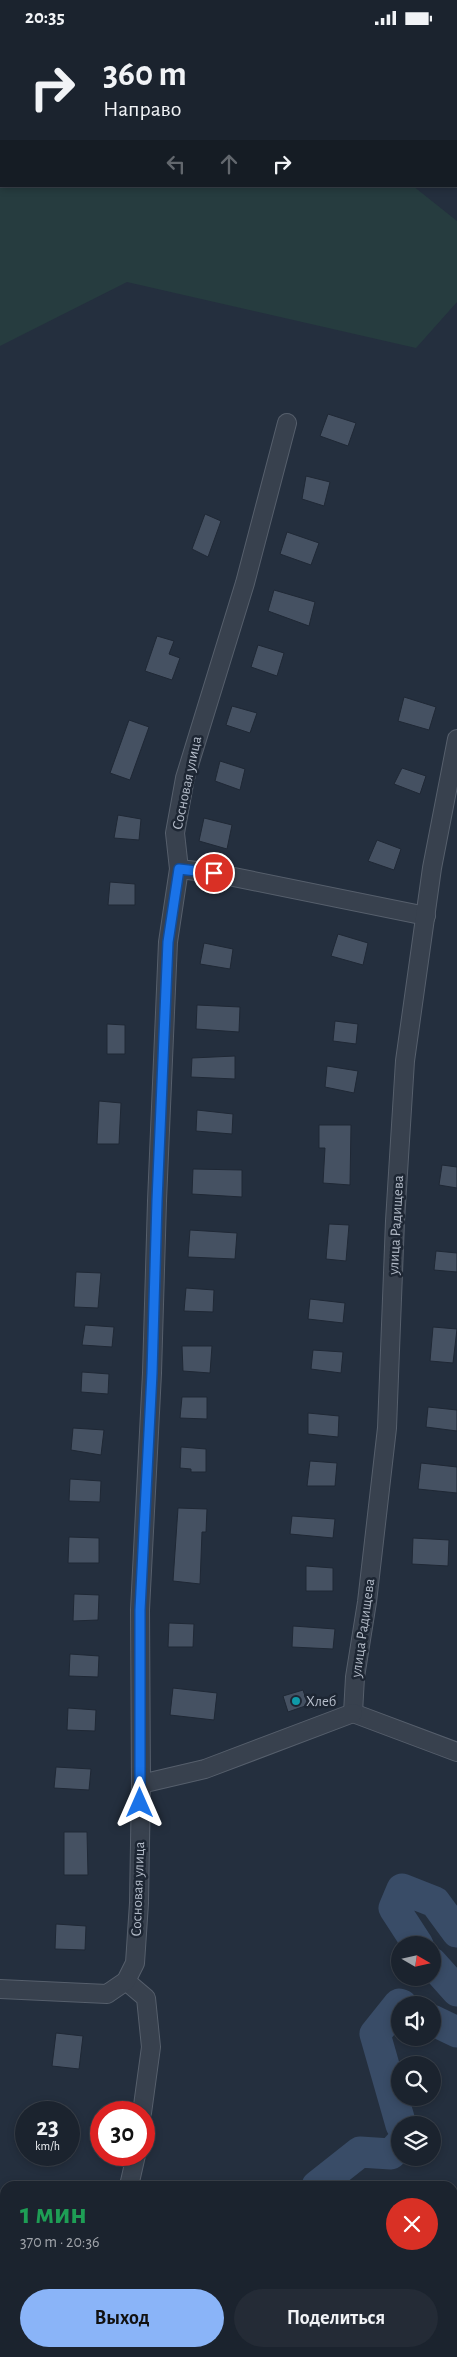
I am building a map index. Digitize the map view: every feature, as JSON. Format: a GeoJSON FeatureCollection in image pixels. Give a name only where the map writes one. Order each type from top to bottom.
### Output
{"type":"FeatureCollection","features":[{"type":"Feature","properties":{"kind":"street","name":"Сосновая улица"},"geometry":{"type":"LineString","coordinates":[[126,1981],[135,1963],[139,1903],[141,1783],[140,1610],[152,1373],[168,942],[179,869],[175,833],[185,777],[245,583],[287,423]]}},
{"type":"Feature","properties":{"kind":"street","name":"улица Радищева"},"geometry":{"type":"LineString","coordinates":[[353,1713],[387,1428],[395,1221],[405,1061],[426,916],[457,739]]}},
{"type":"Feature","properties":{"kind":"street"},"geometry":{"type":"LineString","coordinates":[[179,869],[214,873],[426,916]]}},
{"type":"Feature","properties":{"kind":"street"},"geometry":{"type":"LineString","coordinates":[[141,1783],[205,1769],[353,1713],[457,1752]]}},
{"type":"Feature","properties":{"kind":"street"},"geometry":{"type":"LineString","coordinates":[[0,1989],[107,1994],[126,1981],[146,1998],[151,2047],[144,2101]]}},
{"type":"Feature","properties":{"kind":"street"},"geometry":{"type":"LineString","coordinates":[[130,2181],[134,2166]]}},
{"type":"Feature","properties":{"kind":"green space"},"geometry":{"type":"Polygon","coordinates":[[[0,187],[414,187],[457,221],[457,302],[416,348],[127,282],[0,346],[0,187]]]}},
{"type":"Feature","properties":{"kind":"building"},"geometry":{"type":"Polygon","coordinates":[[[328,414],[356,423],[348,446],[320,436],[328,414]]]}},
{"type":"Feature","properties":{"kind":"building"},"geometry":{"type":"Polygon","coordinates":[[[306,476],[330,482],[324,506],[302,499],[306,476]]]}},
{"type":"Feature","properties":{"kind":"building"},"geometry":{"type":"Polygon","coordinates":[[[205,514],[221,521],[208,557],[192,549],[205,514]]]}},
{"type":"Feature","properties":{"kind":"building"},"geometry":{"type":"Polygon","coordinates":[[[287,532],[319,543],[311,565],[280,554],[287,532]]]}},
{"type":"Feature","properties":{"kind":"building"},"geometry":{"type":"Polygon","coordinates":[[[274,590],[315,602],[309,626],[268,611],[274,590]]]}},
{"type":"Feature","properties":{"kind":"building"},"geometry":{"type":"Polygon","coordinates":[[[157,636],[174,641],[169,654],[180,658],[172,680],[145,671],[157,636]]]}},
{"type":"Feature","properties":{"kind":"building"},"geometry":{"type":"Polygon","coordinates":[[[258,645],[284,653],[277,676],[251,667],[258,645]]]}},
{"type":"Feature","properties":{"kind":"building"},"geometry":{"type":"Polygon","coordinates":[[[404,697],[436,707],[429,730],[398,721],[404,697]]]}},
{"type":"Feature","properties":{"kind":"building"},"geometry":{"type":"Polygon","coordinates":[[[232,706],[257,713],[250,733],[226,725],[232,706]]]}},
{"type":"Feature","properties":{"kind":"building"},"geometry":{"type":"Polygon","coordinates":[[[129,720],[149,727],[130,780],[110,773],[129,720]]]}},
{"type":"Feature","properties":{"kind":"building"},"geometry":{"type":"Polygon","coordinates":[[[220,761],[245,769],[240,790],[215,781],[220,761]]]}},
{"type":"Feature","properties":{"kind":"building"},"geometry":{"type":"Polygon","coordinates":[[[402,768],[426,776],[420,794],[394,784],[402,768]]]}},
{"type":"Feature","properties":{"kind":"building"},"geometry":{"type":"Polygon","coordinates":[[[118,815],[141,819],[139,840],[114,838],[118,815]]]}},
{"type":"Feature","properties":{"kind":"building"},"geometry":{"type":"Polygon","coordinates":[[[204,818],[232,825],[227,849],[199,841],[204,818]]]}},
{"type":"Feature","properties":{"kind":"building"},"geometry":{"type":"Polygon","coordinates":[[[377,840],[401,849],[394,870],[368,861],[377,840]]]}},
{"type":"Feature","properties":{"kind":"building"},"geometry":{"type":"Polygon","coordinates":[[[110,882],[135,884],[135,905],[108,905],[110,882]]]}},
{"type":"Feature","properties":{"kind":"building"},"geometry":{"type":"Polygon","coordinates":[[[338,934],[368,943],[363,965],[331,956],[338,934]]]}},
{"type":"Feature","properties":{"kind":"building"},"geometry":{"type":"Polygon","coordinates":[[[204,943],[233,949],[230,969],[200,964],[204,943]]]}},
{"type":"Feature","properties":{"kind":"building"},"geometry":{"type":"Polygon","coordinates":[[[197,1005],[240,1007],[239,1032],[196,1029],[197,1005]]]}},
{"type":"Feature","properties":{"kind":"building"},"geometry":{"type":"Polygon","coordinates":[[[335,1021],[358,1024],[356,1044],[333,1041],[335,1021]]]}},
{"type":"Feature","properties":{"kind":"building"},"geometry":{"type":"Polygon","coordinates":[[[107,1024],[125,1025],[125,1054],[107,1054],[107,1024]]]}},
{"type":"Feature","properties":{"kind":"building"},"geometry":{"type":"Polygon","coordinates":[[[235,1056],[235,1079],[191,1077],[192,1058],[235,1056]]]}},
{"type":"Feature","properties":{"kind":"building"},"geometry":{"type":"Polygon","coordinates":[[[327,1066],[358,1071],[354,1093],[325,1087],[327,1066]]]}},
{"type":"Feature","properties":{"kind":"building"},"geometry":{"type":"Polygon","coordinates":[[[99,1101],[121,1103],[119,1144],[97,1144],[99,1101]]]}},
{"type":"Feature","properties":{"kind":"building"},"geometry":{"type":"Polygon","coordinates":[[[197,1110],[233,1114],[232,1134],[196,1131],[197,1110]]]}},
{"type":"Feature","properties":{"kind":"building"},"geometry":{"type":"Polygon","coordinates":[[[319,1125],[351,1125],[350,1185],[323,1183],[325,1148],[319,1148],[319,1125]]]}},
{"type":"Feature","properties":{"kind":"building"},"geometry":{"type":"Polygon","coordinates":[[[442,1165],[457,1167],[457,1188],[439,1185],[442,1165]]]}},
{"type":"Feature","properties":{"kind":"building"},"geometry":{"type":"Polygon","coordinates":[[[193,1169],[242,1170],[242,1197],[192,1194],[193,1169]]]}},
{"type":"Feature","properties":{"kind":"building"},"geometry":{"type":"Polygon","coordinates":[[[329,1224],[349,1225],[346,1261],[326,1259],[329,1224]]]}},
{"type":"Feature","properties":{"kind":"building"},"geometry":{"type":"Polygon","coordinates":[[[190,1230],[237,1233],[235,1259],[188,1257],[190,1230]]]}},
{"type":"Feature","properties":{"kind":"building"},"geometry":{"type":"Polygon","coordinates":[[[436,1251],[457,1253],[457,1272],[434,1270],[436,1251]]]}},
{"type":"Feature","properties":{"kind":"building"},"geometry":{"type":"Polygon","coordinates":[[[76,1272],[101,1273],[98,1308],[74,1307],[76,1272]]]}},
{"type":"Feature","properties":{"kind":"building"},"geometry":{"type":"Polygon","coordinates":[[[186,1288],[214,1290],[213,1312],[184,1311],[186,1288]]]}},
{"type":"Feature","properties":{"kind":"building"},"geometry":{"type":"Polygon","coordinates":[[[310,1299],[345,1303],[343,1323],[308,1319],[310,1299]]]}},
{"type":"Feature","properties":{"kind":"building"},"geometry":{"type":"Polygon","coordinates":[[[85,1325],[114,1327],[112,1347],[82,1345],[85,1325]]]}},
{"type":"Feature","properties":{"kind":"building"},"geometry":{"type":"Polygon","coordinates":[[[433,1327],[457,1329],[453,1363],[430,1361],[433,1327]]]}},
{"type":"Feature","properties":{"kind":"building"},"geometry":{"type":"Polygon","coordinates":[[[182,1346],[212,1346],[210,1373],[183,1371],[182,1346]]]}},
{"type":"Feature","properties":{"kind":"building"},"geometry":{"type":"Polygon","coordinates":[[[313,1350],[343,1352],[341,1373],[311,1369],[313,1350]]]}},
{"type":"Feature","properties":{"kind":"building"},"geometry":{"type":"Polygon","coordinates":[[[82,1372],[109,1374],[108,1394],[81,1392],[82,1372]]]}},
{"type":"Feature","properties":{"kind":"building"},"geometry":{"type":"Polygon","coordinates":[[[182,1397],[207,1397],[207,1419],[180,1418],[182,1397]]]}},
{"type":"Feature","properties":{"kind":"building"},"geometry":{"type":"Polygon","coordinates":[[[428,1407],[457,1410],[457,1431],[426,1427],[428,1407]]]}},
{"type":"Feature","properties":{"kind":"building"},"geometry":{"type":"Polygon","coordinates":[[[308,1413],[339,1416],[338,1437],[308,1434],[308,1413]]]}},
{"type":"Feature","properties":{"kind":"building"},"geometry":{"type":"Polygon","coordinates":[[[73,1428],[104,1430],[101,1455],[71,1450],[73,1428]]]}},
{"type":"Feature","properties":{"kind":"building"},"geometry":{"type":"Polygon","coordinates":[[[181,1447],[206,1449],[206,1472],[191,1472],[191,1469],[180,1468],[181,1447]]]}},
{"type":"Feature","properties":{"kind":"building"},"geometry":{"type":"Polygon","coordinates":[[[310,1461],[337,1463],[335,1486],[307,1486],[310,1461]]]}},
{"type":"Feature","properties":{"kind":"building"},"geometry":{"type":"Polygon","coordinates":[[[421,1463],[457,1467],[457,1493],[418,1489],[421,1463]]]}},
{"type":"Feature","properties":{"kind":"building"},"geometry":{"type":"Polygon","coordinates":[[[70,1479],[101,1481],[100,1502],[69,1501],[70,1479]]]}},
{"type":"Feature","properties":{"kind":"building"},"geometry":{"type":"Polygon","coordinates":[[[178,1508],[207,1509],[206,1532],[202,1532],[200,1584],[173,1581],[178,1508]]]}},
{"type":"Feature","properties":{"kind":"building"},"geometry":{"type":"Polygon","coordinates":[[[292,1516],[335,1519],[333,1538],[290,1534],[292,1516]]]}},
{"type":"Feature","properties":{"kind":"building"},"geometry":{"type":"Polygon","coordinates":[[[69,1537],[99,1538],[99,1563],[68,1563],[69,1537]]]}},
{"type":"Feature","properties":{"kind":"building"},"geometry":{"type":"Polygon","coordinates":[[[413,1538],[449,1540],[448,1566],[412,1564],[413,1538]]]}},
{"type":"Feature","properties":{"kind":"building"},"geometry":{"type":"Polygon","coordinates":[[[306,1566],[333,1568],[333,1591],[306,1591],[306,1566]]]}},
{"type":"Feature","properties":{"kind":"building"},"geometry":{"type":"Polygon","coordinates":[[[74,1594],[99,1595],[98,1620],[73,1621],[74,1594]]]}},
{"type":"Feature","properties":{"kind":"building"},"geometry":{"type":"Polygon","coordinates":[[[169,1623],[194,1624],[193,1647],[168,1647],[169,1623]]]}},
{"type":"Feature","properties":{"kind":"building"},"geometry":{"type":"Polygon","coordinates":[[[293,1626],[335,1629],[333,1649],[292,1647],[293,1626]]]}},
{"type":"Feature","properties":{"kind":"building"},"geometry":{"type":"Polygon","coordinates":[[[70,1654],[99,1656],[98,1677],[69,1676],[70,1654]]]}},
{"type":"Feature","properties":{"kind":"building"},"geometry":{"type":"Polygon","coordinates":[[[173,1688],[217,1693],[214,1720],[170,1715],[173,1688]]]}},
{"type":"Feature","properties":{"kind":"building","name":"Хлеб"},"geometry":{"type":"Polygon","coordinates":[[[303,1690],[308,1705],[288,1712],[283,1696],[303,1690]]]}},
{"type":"Feature","properties":{"kind":"building"},"geometry":{"type":"Polygon","coordinates":[[[68,1708],[96,1710],[95,1731],[67,1730],[68,1708]]]}},
{"type":"Feature","properties":{"kind":"building"},"geometry":{"type":"Polygon","coordinates":[[[56,1767],[91,1769],[89,1790],[54,1788],[56,1767]]]}},
{"type":"Feature","properties":{"kind":"building"},"geometry":{"type":"Polygon","coordinates":[[[64,1832],[87,1832],[88,1875],[64,1875],[64,1832]]]}},
{"type":"Feature","properties":{"kind":"building"},"geometry":{"type":"Polygon","coordinates":[[[56,1924],[86,1926],[85,1950],[55,1949],[56,1924]]]}},
{"type":"Feature","properties":{"kind":"building"},"geometry":{"type":"Polygon","coordinates":[[[56,2033],[83,2036],[79,2069],[52,2066],[56,2033]]]}},
{"type":"Feature","properties":{"kind":"waterway"},"geometry":{"type":"LineString","coordinates":[[412,1936],[394,1908],[402,1889],[435,1902],[457,1932]]}},
{"type":"Feature","properties":{"kind":"waterway"},"geometry":{"type":"LineString","coordinates":[[441,1973],[457,1991]]}},
{"type":"Feature","properties":{"kind":"waterway"},"geometry":{"type":"LineString","coordinates":[[391,2014],[375,2034],[398,2116]]}},
{"type":"Feature","properties":{"kind":"waterway"},"geometry":{"type":"LineString","coordinates":[[441,2024],[457,2032]]}},
{"type":"Feature","properties":{"kind":"waterway"},"geometry":{"type":"LineString","coordinates":[[323,2181],[360,2152],[391,2154]]}},
{"type":"Feature","properties":{"kind":"place","name":"Хлеб"},"geometry":{"type":"Point","coordinates":[296,1701]}},
{"type":"Feature","properties":{"kind":"route"},"geometry":{"type":"LineString","coordinates":[[140,1803],[140,1610],[152,1373],[168,942],[179,869],[214,873]]}}]}
